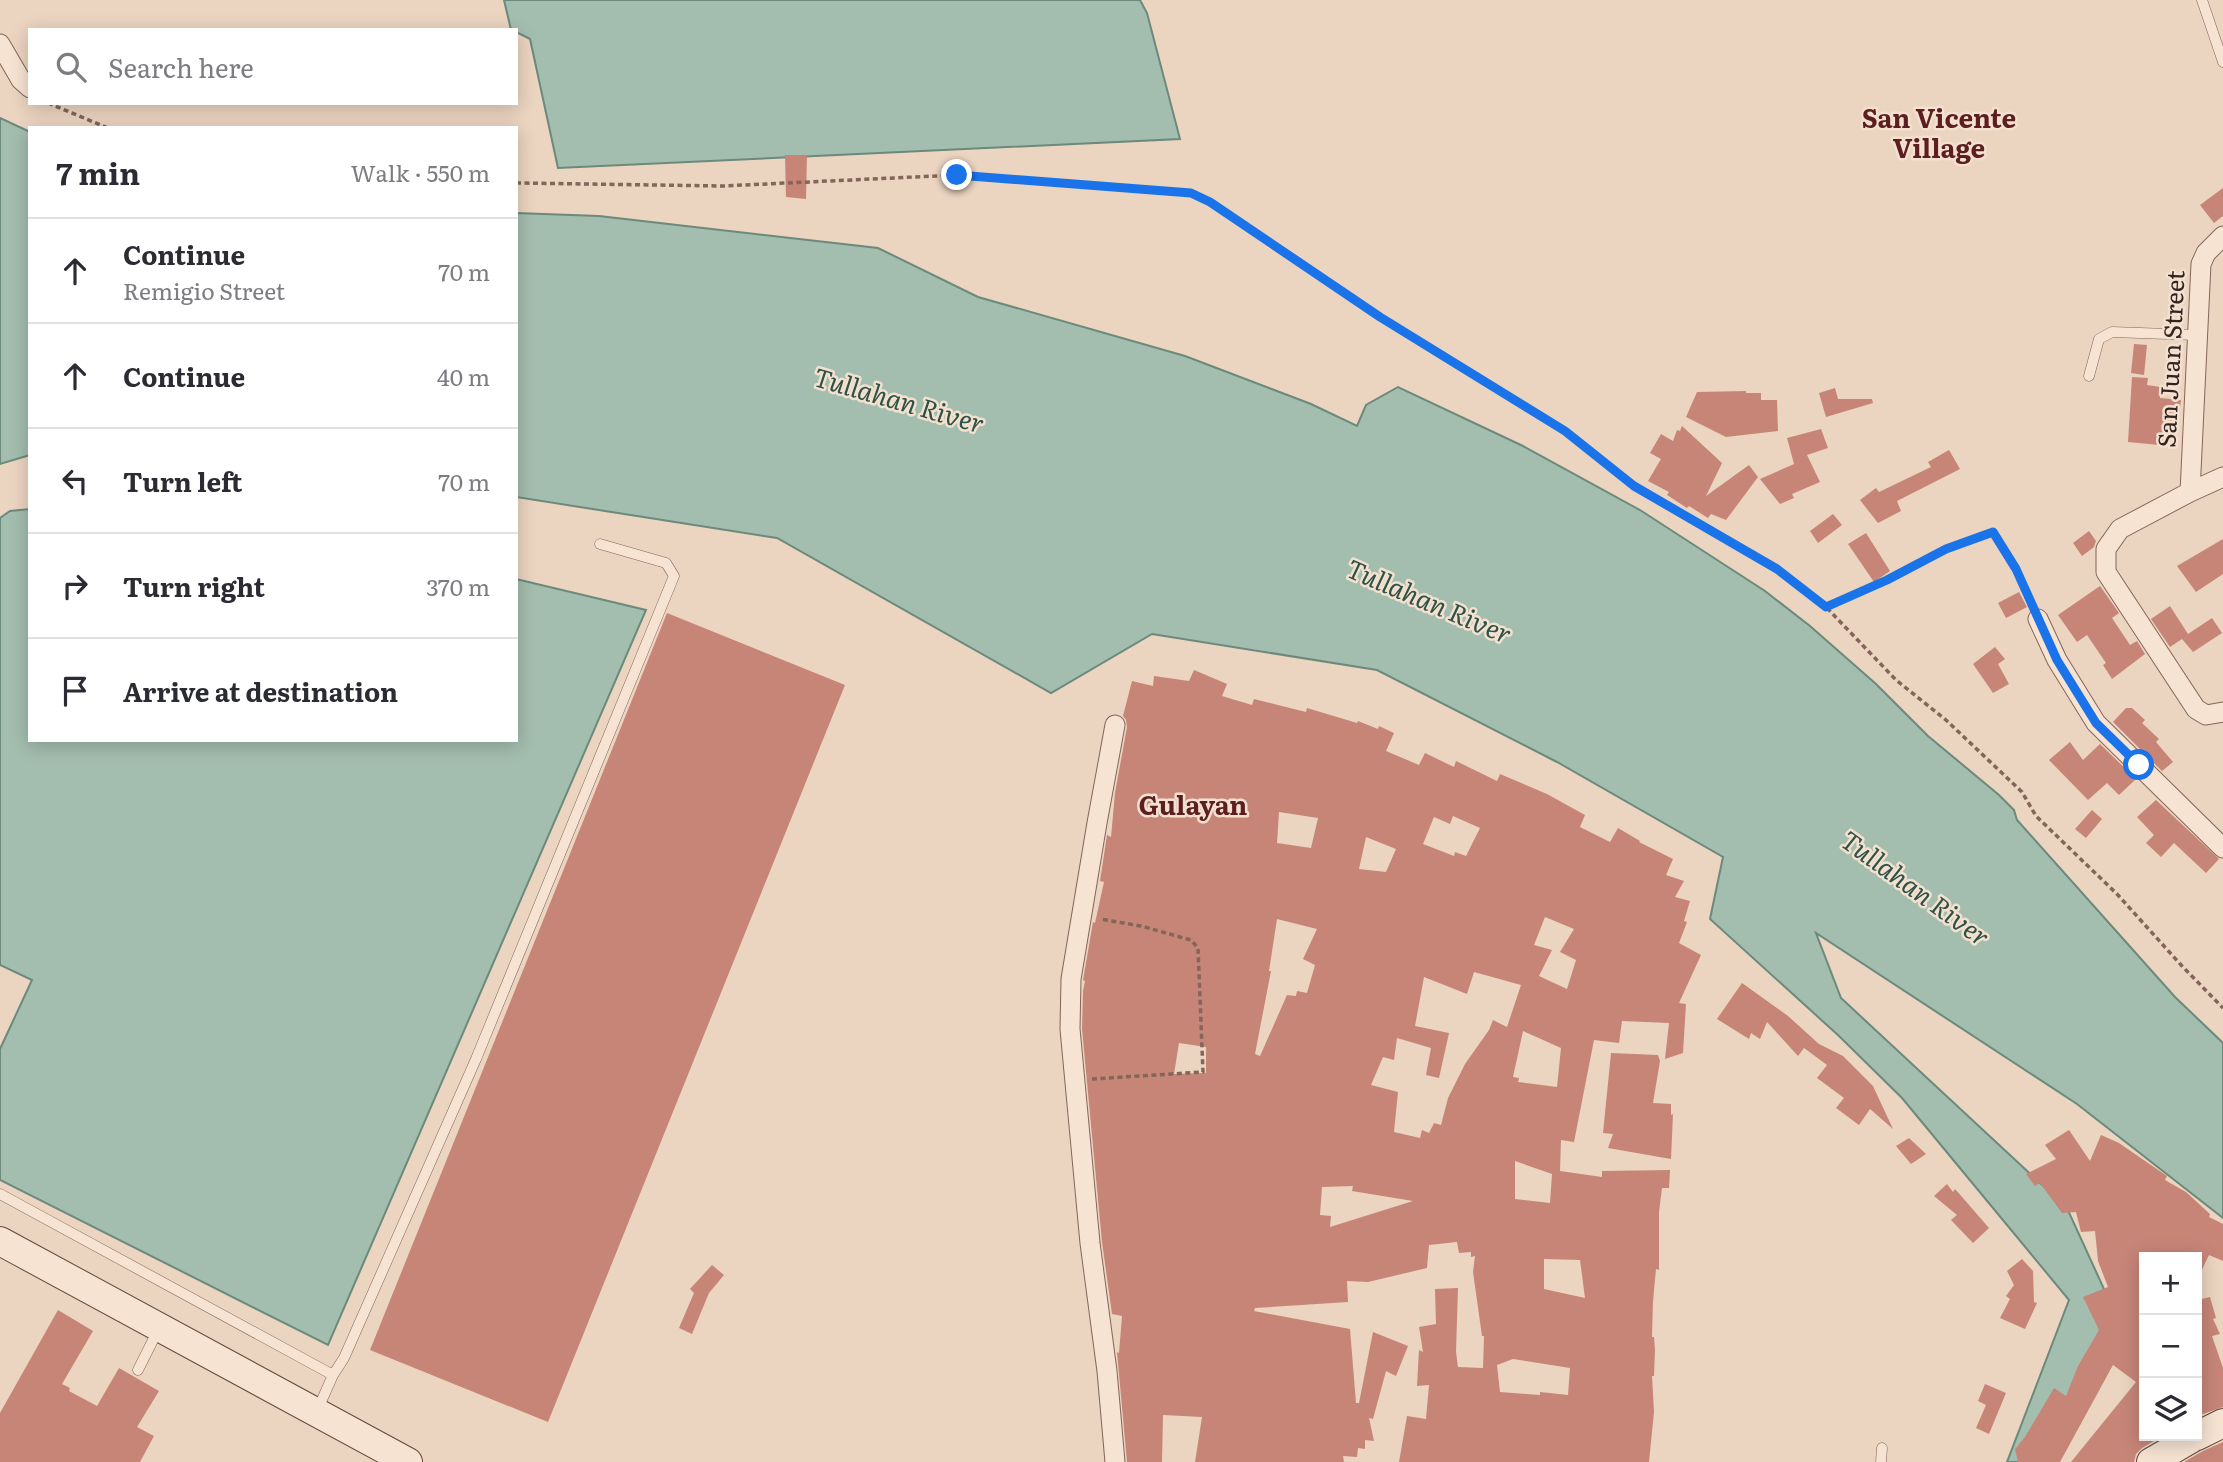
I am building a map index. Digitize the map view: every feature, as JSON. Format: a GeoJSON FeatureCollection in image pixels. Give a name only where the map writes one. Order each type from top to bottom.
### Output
{"type":"FeatureCollection","features":[{"type":"Feature","properties":{"kind":"main road"},"geometry":{"type":"LineString","coordinates":[[0,1241],[408,1462]]}},
{"type":"Feature","properties":{"kind":"main road"},"geometry":{"type":"LineString","coordinates":[[2202,1434],[2223,1423]]}},
{"type":"Feature","properties":{"kind":"main road"},"geometry":{"type":"LineString","coordinates":[[2151,1462],[2188,1441]]}},
{"type":"Feature","properties":{"kind":"street"},"geometry":{"type":"LineString","coordinates":[[0,44],[21,80],[28,86]]}},
{"type":"Feature","properties":{"kind":"street","name":"San Juan Street"},"geometry":{"type":"LineString","coordinates":[[2190,492],[2201,264],[2206,253],[2223,236]]}},
{"type":"Feature","properties":{"kind":"street"},"geometry":{"type":"LineString","coordinates":[[2221,483],[2190,492],[2120,529],[2106,549],[2106,572],[2196,709],[2206,715],[2223,712]]}},
{"type":"Feature","properties":{"kind":"street"},"geometry":{"type":"LineString","coordinates":[[2038,619],[2057,660],[2096,723],[2223,848]]}},
{"type":"Feature","properties":{"kind":"street"},"geometry":{"type":"LineString","coordinates":[[1115,725],[1071,979],[1070,1029],[1090,1243],[1107,1371],[1115,1462]]}},
{"type":"Feature","properties":{"kind":"lane"},"geometry":{"type":"LineString","coordinates":[[2202,0],[2223,62]]}},
{"type":"Feature","properties":{"kind":"lane"},"geometry":{"type":"LineString","coordinates":[[2089,376],[2099,339],[2112,332],[2196,335]]}},
{"type":"Feature","properties":{"kind":"lane"},"geometry":{"type":"LineString","coordinates":[[317,1411],[344,1359],[476,1059],[674,576],[666,563],[600,544]]}},
{"type":"Feature","properties":{"kind":"lane"},"geometry":{"type":"LineString","coordinates":[[0,1194],[333,1376]]}},
{"type":"Feature","properties":{"kind":"lane"},"geometry":{"type":"LineString","coordinates":[[138,1370],[159,1326]]}},
{"type":"Feature","properties":{"kind":"lane"},"geometry":{"type":"LineString","coordinates":[[1881,1462],[1882,1448]]}},
{"type":"Feature","properties":{"kind":"path"},"geometry":{"type":"LineString","coordinates":[[53,105],[103,126]]}},
{"type":"Feature","properties":{"kind":"path"},"geometry":{"type":"LineString","coordinates":[[518,183],[723,186],[957,175],[1191,193],[1210,202],[1380,317],[1565,431],[1634,486],[1777,569],[1826,607],[1896,680],[1946,720],[2022,792],[2036,816],[2118,894],[2223,1008]]}},
{"type":"Feature","properties":{"kind":"path"},"geometry":{"type":"LineString","coordinates":[[1826,607],[1887,580],[1946,549],[1993,532],[2016,569],[2038,619]]}},
{"type":"Feature","properties":{"kind":"path"},"geometry":{"type":"LineString","coordinates":[[1075,1081],[1203,1072],[1198,948],[1191,940],[1141,926],[1081,916]]}},
{"type":"Feature","properties":{"kind":"water"},"geometry":{"type":"Polygon","coordinates":[[[504,0],[1140,0],[1147,13],[1180,139],[558,168],[530,39],[518,33],[518,28],[511,28],[504,0]]]}},
{"type":"Feature","properties":{"kind":"water"},"geometry":{"type":"Polygon","coordinates":[[[0,118],[28,131],[28,456],[0,464],[0,118]]]}},
{"type":"Feature","properties":{"kind":"water","name":"Tullahan River"},"geometry":{"type":"Polygon","coordinates":[[[518,213],[599,216],[878,248],[978,297],[1185,356],[1311,404],[1357,426],[1366,405],[1398,387],[1523,446],[1640,510],[1765,591],[1810,626],[1876,684],[1928,736],[1999,795],[2014,810],[2017,820],[2175,997],[2223,1043],[2223,1218],[2077,1104],[1816,933],[1841,998],[2067,1208],[2114,1311],[2033,1462],[2007,1462],[2069,1300],[1902,1098],[1839,1036],[1710,919],[1723,857],[1557,762],[1377,670],[1152,634],[1051,693],[777,538],[518,497],[518,213]]]}},
{"type":"Feature","properties":{"kind":"water"},"geometry":{"type":"Polygon","coordinates":[[[28,509],[28,742],[518,742],[518,579],[646,610],[328,1345],[0,1180],[0,1049],[32,980],[0,965],[0,518],[10,511],[28,509]]]}},
{"type":"Feature","properties":{"kind":"building"},"geometry":{"type":"Polygon","coordinates":[[[785,155],[807,155],[806,199],[786,197],[785,155]]]}},
{"type":"Feature","properties":{"kind":"building"},"geometry":{"type":"Polygon","coordinates":[[[2223,188],[2223,216],[2214,223],[2200,205],[2223,188]]]}},
{"type":"Feature","properties":{"kind":"building"},"geometry":{"type":"Polygon","coordinates":[[[2134,344],[2147,345],[2144,375],[2131,373],[2134,344]]]}},
{"type":"Feature","properties":{"kind":"building"},"geometry":{"type":"Polygon","coordinates":[[[2132,377],[2148,378],[2147,385],[2161,387],[2160,398],[2181,400],[2179,415],[2173,415],[2170,446],[2128,442],[2132,377]]]}},
{"type":"Feature","properties":{"kind":"building"},"geometry":{"type":"Polygon","coordinates":[[[1835,388],[1838,399],[1872,399],[1873,403],[1826,417],[1819,393],[1835,388]]]}},
{"type":"Feature","properties":{"kind":"building"},"geometry":{"type":"Polygon","coordinates":[[[1697,392],[1761,393],[1761,400],[1777,400],[1778,431],[1726,437],[1686,417],[1697,392]]]}},
{"type":"Feature","properties":{"kind":"building"},"geometry":{"type":"Polygon","coordinates":[[[1682,426],[1722,463],[1706,496],[1749,465],[1758,477],[1726,520],[1711,514],[1708,518],[1689,506],[1687,508],[1667,495],[1669,492],[1648,481],[1661,459],[1650,453],[1661,434],[1673,441],[1677,430],[1680,431],[1682,426]]]}},
{"type":"Feature","properties":{"kind":"building"},"geometry":{"type":"Polygon","coordinates":[[[1821,429],[1828,448],[1807,455],[1820,482],[1792,494],[1794,498],[1780,504],[1760,479],[1794,464],[1787,438],[1821,429]]]}},
{"type":"Feature","properties":{"kind":"building"},"geometry":{"type":"Polygon","coordinates":[[[1949,450],[1960,469],[1897,501],[1901,511],[1878,523],[1860,500],[1876,488],[1879,492],[1931,467],[1928,462],[1949,450]]]}},
{"type":"Feature","properties":{"kind":"building"},"geometry":{"type":"Polygon","coordinates":[[[1833,514],[1842,525],[1818,543],[1810,531],[1833,514]]]}},
{"type":"Feature","properties":{"kind":"building"},"geometry":{"type":"Polygon","coordinates":[[[2089,531],[2096,541],[2094,547],[2082,556],[2073,543],[2089,531]]]}},
{"type":"Feature","properties":{"kind":"building"},"geometry":{"type":"Polygon","coordinates":[[[1866,533],[1890,571],[1874,582],[1848,544],[1866,533]]]}},
{"type":"Feature","properties":{"kind":"building"},"geometry":{"type":"Polygon","coordinates":[[[2223,539],[2223,574],[2196,592],[2177,566],[2223,539]]]}},
{"type":"Feature","properties":{"kind":"building"},"geometry":{"type":"Polygon","coordinates":[[[2100,586],[2119,613],[2112,618],[2130,645],[2137,641],[2145,654],[2112,679],[2103,665],[2106,663],[2087,635],[2077,642],[2058,615],[2100,586]]]}},
{"type":"Feature","properties":{"kind":"building"},"geometry":{"type":"Polygon","coordinates":[[[2019,592],[2027,607],[2006,618],[1998,603],[2019,592]]]}},
{"type":"Feature","properties":{"kind":"building"},"geometry":{"type":"Polygon","coordinates":[[[2170,606],[2188,634],[2212,618],[2222,633],[2193,652],[2182,639],[2170,647],[2151,619],[2170,606]]]}},
{"type":"Feature","properties":{"kind":"building"},"geometry":{"type":"Polygon","coordinates":[[[667,613],[845,685],[548,1422],[370,1350],[667,613]]]}},
{"type":"Feature","properties":{"kind":"building"},"geometry":{"type":"Polygon","coordinates":[[[1995,647],[2005,659],[1998,664],[2009,684],[1993,693],[1973,664],[1995,647]]]}},
{"type":"Feature","properties":{"kind":"building"},"geometry":{"type":"Polygon","coordinates":[[[1194,670],[1227,684],[1222,696],[1252,705],[1254,699],[1306,712],[1307,708],[1378,729],[1379,726],[1394,733],[1386,751],[1419,765],[1425,753],[1454,767],[1456,761],[1497,781],[1500,774],[1547,794],[1585,815],[1580,827],[1610,842],[1618,828],[1673,859],[1666,875],[1684,881],[1675,897],[1690,901],[1684,921],[1687,922],[1679,943],[1701,955],[1679,1003],[1686,1004],[1683,1053],[1665,1059],[1669,1023],[1622,1021],[1619,1043],[1594,1040],[1574,1142],[1561,1140],[1560,1171],[1602,1177],[1602,1171],[1670,1170],[1669,1188],[1662,1188],[1659,1212],[1659,1270],[1656,1269],[1652,1337],[1655,1350],[1652,1376],[1654,1412],[1649,1462],[1399,1462],[1407,1416],[1426,1419],[1429,1385],[1417,1386],[1419,1350],[1423,1352],[1419,1327],[1436,1324],[1435,1289],[1458,1288],[1458,1367],[1483,1368],[1484,1336],[1473,1272],[1475,1256],[1471,1257],[1471,1252],[1459,1253],[1457,1242],[1429,1245],[1427,1268],[1368,1282],[1347,1281],[1348,1302],[1255,1308],[1254,1311],[1350,1329],[1356,1403],[1359,1403],[1373,1332],[1408,1346],[1396,1376],[1386,1371],[1373,1419],[1369,1418],[1374,1441],[1365,1440],[1365,1449],[1358,1448],[1357,1457],[1343,1456],[1344,1462],[1195,1462],[1202,1417],[1163,1415],[1162,1462],[1127,1462],[1117,1352],[1119,1353],[1122,1316],[1112,1314],[1102,1242],[1082,1029],[1083,980],[1093,922],[1095,923],[1104,882],[1100,881],[1107,835],[1111,837],[1115,793],[1127,727],[1123,716],[1132,681],[1153,686],[1154,676],[1189,681],[1194,670]],[[1279,812],[1277,843],[1311,848],[1318,818],[1279,812]],[[1453,816],[1450,824],[1434,817],[1423,844],[1454,856],[1455,852],[1466,856],[1480,828],[1453,816]],[[1366,837],[1359,869],[1386,872],[1396,849],[1366,837]],[[1545,917],[1534,945],[1552,950],[1539,976],[1567,989],[1576,960],[1560,952],[1574,929],[1545,917]],[[1277,919],[1271,971],[1255,1054],[1260,1056],[1287,995],[1296,996],[1297,991],[1307,993],[1315,965],[1303,959],[1317,929],[1277,919]],[[1474,972],[1467,994],[1424,977],[1415,1026],[1449,1033],[1439,1078],[1426,1075],[1431,1048],[1397,1038],[1394,1060],[1383,1057],[1371,1085],[1398,1092],[1394,1132],[1420,1138],[1422,1130],[1429,1133],[1434,1123],[1441,1125],[1448,1098],[1465,1064],[1493,1020],[1507,1027],[1521,985],[1474,972]],[[1523,1031],[1513,1077],[1519,1078],[1518,1082],[1557,1087],[1561,1048],[1523,1031]],[[1179,1043],[1174,1074],[1206,1073],[1206,1047],[1179,1043]],[[1515,1161],[1515,1199],[1550,1203],[1552,1174],[1515,1161]],[[1353,1186],[1322,1187],[1320,1215],[1331,1216],[1330,1227],[1413,1201],[1352,1191],[1353,1186]],[[1544,1259],[1544,1289],[1585,1298],[1580,1260],[1544,1259]],[[1513,1359],[1497,1365],[1500,1392],[1540,1395],[1540,1392],[1568,1395],[1570,1368],[1513,1359]]]}},
{"type":"Feature","properties":{"kind":"building"},"geometry":{"type":"Polygon","coordinates":[[[2126,708],[2132,708],[2145,720],[2142,723],[2159,739],[2156,742],[2173,762],[2162,771],[2113,722],[2126,708]]]}},
{"type":"Feature","properties":{"kind":"building"},"geometry":{"type":"Polygon","coordinates":[[[2070,742],[2083,760],[2100,744],[2136,779],[2119,795],[2107,783],[2088,800],[2049,760],[2070,742]]]}},
{"type":"Feature","properties":{"kind":"building"},"geometry":{"type":"Polygon","coordinates":[[[2156,800],[2219,859],[2206,873],[2174,843],[2161,857],[2146,843],[2154,835],[2137,817],[2156,800]]]}},
{"type":"Feature","properties":{"kind":"building"},"geometry":{"type":"Polygon","coordinates":[[[2092,810],[2102,819],[2086,838],[2075,829],[2092,810]]]}},
{"type":"Feature","properties":{"kind":"building"},"geometry":{"type":"Polygon","coordinates":[[[1742,983],[1788,1016],[1819,1044],[1843,1056],[1873,1086],[1893,1129],[1870,1109],[1859,1125],[1836,1108],[1844,1098],[1817,1078],[1827,1065],[1804,1048],[1798,1056],[1767,1022],[1760,1039],[1751,1033],[1749,1039],[1717,1019],[1742,983]]]}},
{"type":"Feature","properties":{"kind":"building"},"geometry":{"type":"Polygon","coordinates":[[[1611,1053],[1658,1055],[1660,1061],[1653,1103],[1671,1104],[1671,1159],[1608,1148],[1613,1134],[1603,1133],[1611,1053]]]}},
{"type":"Feature","properties":{"kind":"building"},"geometry":{"type":"Polygon","coordinates":[[[2069,1130],[2090,1161],[2101,1135],[2119,1143],[2167,1176],[2165,1180],[2186,1192],[2210,1214],[2209,1217],[2223,1224],[2223,1261],[2209,1255],[2202,1270],[2202,1252],[2139,1252],[2139,1441],[2154,1441],[2136,1454],[2134,1462],[2071,1462],[2136,1382],[2113,1365],[2060,1462],[2018,1462],[2015,1449],[2054,1388],[2066,1396],[2078,1366],[2099,1330],[2083,1297],[2108,1287],[2098,1261],[2095,1231],[2081,1232],[2076,1212],[2062,1213],[2040,1183],[2035,1186],[2026,1174],[2056,1159],[2045,1145],[2069,1130]]]}},
{"type":"Feature","properties":{"kind":"building"},"geometry":{"type":"Polygon","coordinates":[[[1909,1138],[1926,1154],[1911,1164],[1896,1146],[1909,1138]]]}},
{"type":"Feature","properties":{"kind":"building"},"geometry":{"type":"Polygon","coordinates":[[[1947,1184],[1953,1192],[1955,1189],[1989,1228],[1973,1243],[1951,1220],[1957,1215],[1934,1196],[1947,1184]]]}},
{"type":"Feature","properties":{"kind":"building"},"geometry":{"type":"Polygon","coordinates":[[[2022,1259],[2033,1271],[2034,1302],[2037,1303],[2025,1329],[2000,1318],[2010,1299],[2006,1296],[2014,1285],[2007,1271],[2022,1259]]]}},
{"type":"Feature","properties":{"kind":"building"},"geometry":{"type":"Polygon","coordinates":[[[712,1265],[724,1275],[709,1293],[692,1334],[679,1328],[694,1293],[690,1289],[712,1265]]]}},
{"type":"Feature","properties":{"kind":"building"},"geometry":{"type":"Polygon","coordinates":[[[2210,1297],[2216,1318],[2213,1319],[2220,1334],[2212,1336],[2223,1368],[2223,1407],[2202,1414],[2202,1299],[2210,1297]]]}},
{"type":"Feature","properties":{"kind":"building"},"geometry":{"type":"Polygon","coordinates":[[[58,1310],[93,1331],[62,1384],[70,1388],[69,1391],[97,1406],[119,1368],[159,1391],[137,1427],[154,1436],[140,1462],[0,1462],[0,1413],[58,1310]]]}},
{"type":"Feature","properties":{"kind":"building"},"geometry":{"type":"Polygon","coordinates":[[[1985,1384],[2006,1393],[1989,1434],[1976,1428],[1986,1405],[1978,1401],[1985,1384]]]}},
{"type":"Feature","properties":{"kind":"building"},"geometry":{"type":"Polygon","coordinates":[[[2223,1442],[2223,1462],[2184,1462],[2203,1451],[2223,1442]]]}},
{"type":"Feature","properties":{"kind":"district","name":"San Vicente Village"},"geometry":{"type":"Point","coordinates":[1939,134]}},
{"type":"Feature","properties":{"kind":"district","name":"Gulayan"},"geometry":{"type":"Point","coordinates":[1193,806]}},
{"type":"Feature","properties":{"kind":"route"},"geometry":{"type":"LineString","coordinates":[[957,175],[1191,193],[1210,202],[1380,317],[1565,431],[1634,486],[1777,569],[1826,607],[1887,580],[1946,549],[1993,532],[2016,569],[2057,660],[2096,723],[2139,765]]}}]}
